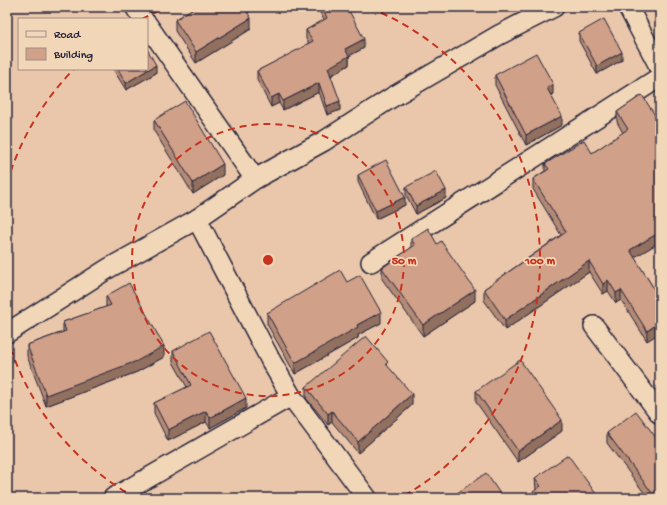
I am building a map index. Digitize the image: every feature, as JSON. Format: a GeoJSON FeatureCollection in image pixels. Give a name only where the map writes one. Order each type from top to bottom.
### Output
{"type":"FeatureCollection","features":[{"type":"Feature","properties":{"kind":"street"},"geometry":{"type":"LineString","coordinates":[[135,7],[142,18]]}},
{"type":"Feature","properties":{"kind":"street"},"geometry":{"type":"LineString","coordinates":[[7,333],[109,268],[197,219],[256,179],[324,141],[391,98],[492,39],[554,7]]}},
{"type":"Feature","properties":{"kind":"street"},"geometry":{"type":"LineString","coordinates":[[628,7],[660,68]]}},
{"type":"Feature","properties":{"kind":"street"},"geometry":{"type":"LineString","coordinates":[[148,25],[256,179]]}},
{"type":"Feature","properties":{"kind":"street"},"geometry":{"type":"LineString","coordinates":[[371,262],[660,77]]}},
{"type":"Feature","properties":{"kind":"street"},"geometry":{"type":"LineString","coordinates":[[197,219],[271,361],[291,396],[367,498]]}},
{"type":"Feature","properties":{"kind":"street"},"geometry":{"type":"LineString","coordinates":[[594,326],[660,414]]}},
{"type":"Feature","properties":{"kind":"street"},"geometry":{"type":"LineString","coordinates":[[113,498],[291,396]]}},
{"type":"Feature","properties":{"kind":"building"},"geometry":{"type":"Polygon","coordinates":[[[195,7],[244,7],[251,18],[196,52],[175,20],[195,7]]]}},
{"type":"Feature","properties":{"kind":"building"},"geometry":{"type":"Polygon","coordinates":[[[322,7],[339,7],[341,11],[347,7],[364,39],[345,49],[349,56],[328,68],[340,101],[327,106],[319,83],[283,101],[279,94],[271,98],[257,71],[313,41],[306,30],[327,18],[322,7]]]}},
{"type":"Feature","properties":{"kind":"building"},"geometry":{"type":"Polygon","coordinates":[[[604,19],[622,52],[597,66],[579,33],[604,19]]]}},
{"type":"Feature","properties":{"kind":"building"},"geometry":{"type":"Polygon","coordinates":[[[148,51],[156,65],[148,70],[148,51]]]}},
{"type":"Feature","properties":{"kind":"building"},"geometry":{"type":"Polygon","coordinates":[[[536,53],[553,84],[547,88],[562,116],[526,135],[495,75],[536,53]]]}},
{"type":"Feature","properties":{"kind":"building"},"geometry":{"type":"Polygon","coordinates":[[[119,70],[148,70],[126,83],[119,70]]]}},
{"type":"Feature","properties":{"kind":"building"},"geometry":{"type":"Polygon","coordinates":[[[642,95],[660,123],[660,232],[630,250],[656,292],[660,289],[660,322],[647,331],[621,290],[616,293],[608,280],[603,284],[589,261],[505,320],[484,289],[566,232],[533,179],[549,169],[545,164],[584,140],[592,153],[628,129],[617,112],[642,95]]]}},
{"type":"Feature","properties":{"kind":"building"},"geometry":{"type":"Polygon","coordinates":[[[185,101],[223,164],[193,183],[154,120],[185,101]]]}},
{"type":"Feature","properties":{"kind":"building"},"geometry":{"type":"Polygon","coordinates":[[[386,160],[405,197],[376,211],[358,175],[386,160]]]}},
{"type":"Feature","properties":{"kind":"building"},"geometry":{"type":"Polygon","coordinates":[[[436,171],[446,190],[416,206],[406,187],[436,171]]]}},
{"type":"Feature","properties":{"kind":"building"},"geometry":{"type":"Polygon","coordinates":[[[428,228],[437,244],[441,241],[475,290],[423,325],[382,268],[415,245],[411,239],[428,228]]]}},
{"type":"Feature","properties":{"kind":"building"},"geometry":{"type":"Polygon","coordinates":[[[340,270],[347,282],[360,275],[381,312],[295,363],[267,313],[340,270]]]}},
{"type":"Feature","properties":{"kind":"building"},"geometry":{"type":"Polygon","coordinates":[[[129,283],[164,346],[137,361],[46,395],[27,345],[66,331],[63,322],[111,305],[106,296],[129,283]]]}},
{"type":"Feature","properties":{"kind":"building"},"geometry":{"type":"Polygon","coordinates":[[[209,331],[246,398],[210,418],[206,411],[168,430],[154,403],[191,385],[173,351],[209,331]]]}},
{"type":"Feature","properties":{"kind":"building"},"geometry":{"type":"Polygon","coordinates":[[[366,336],[388,362],[386,364],[412,394],[358,442],[332,411],[328,414],[306,387],[366,336]]]}},
{"type":"Feature","properties":{"kind":"building"},"geometry":{"type":"Polygon","coordinates":[[[520,360],[562,420],[518,451],[476,391],[520,360]]]}},
{"type":"Feature","properties":{"kind":"building"},"geometry":{"type":"Polygon","coordinates":[[[636,411],[660,443],[660,498],[656,498],[607,433],[636,411]]]}},
{"type":"Feature","properties":{"kind":"building"},"geometry":{"type":"Polygon","coordinates":[[[568,455],[599,498],[525,498],[541,486],[535,478],[568,455]]]}},
{"type":"Feature","properties":{"kind":"building"},"geometry":{"type":"Polygon","coordinates":[[[486,473],[503,498],[450,498],[486,473]]]}}]}
